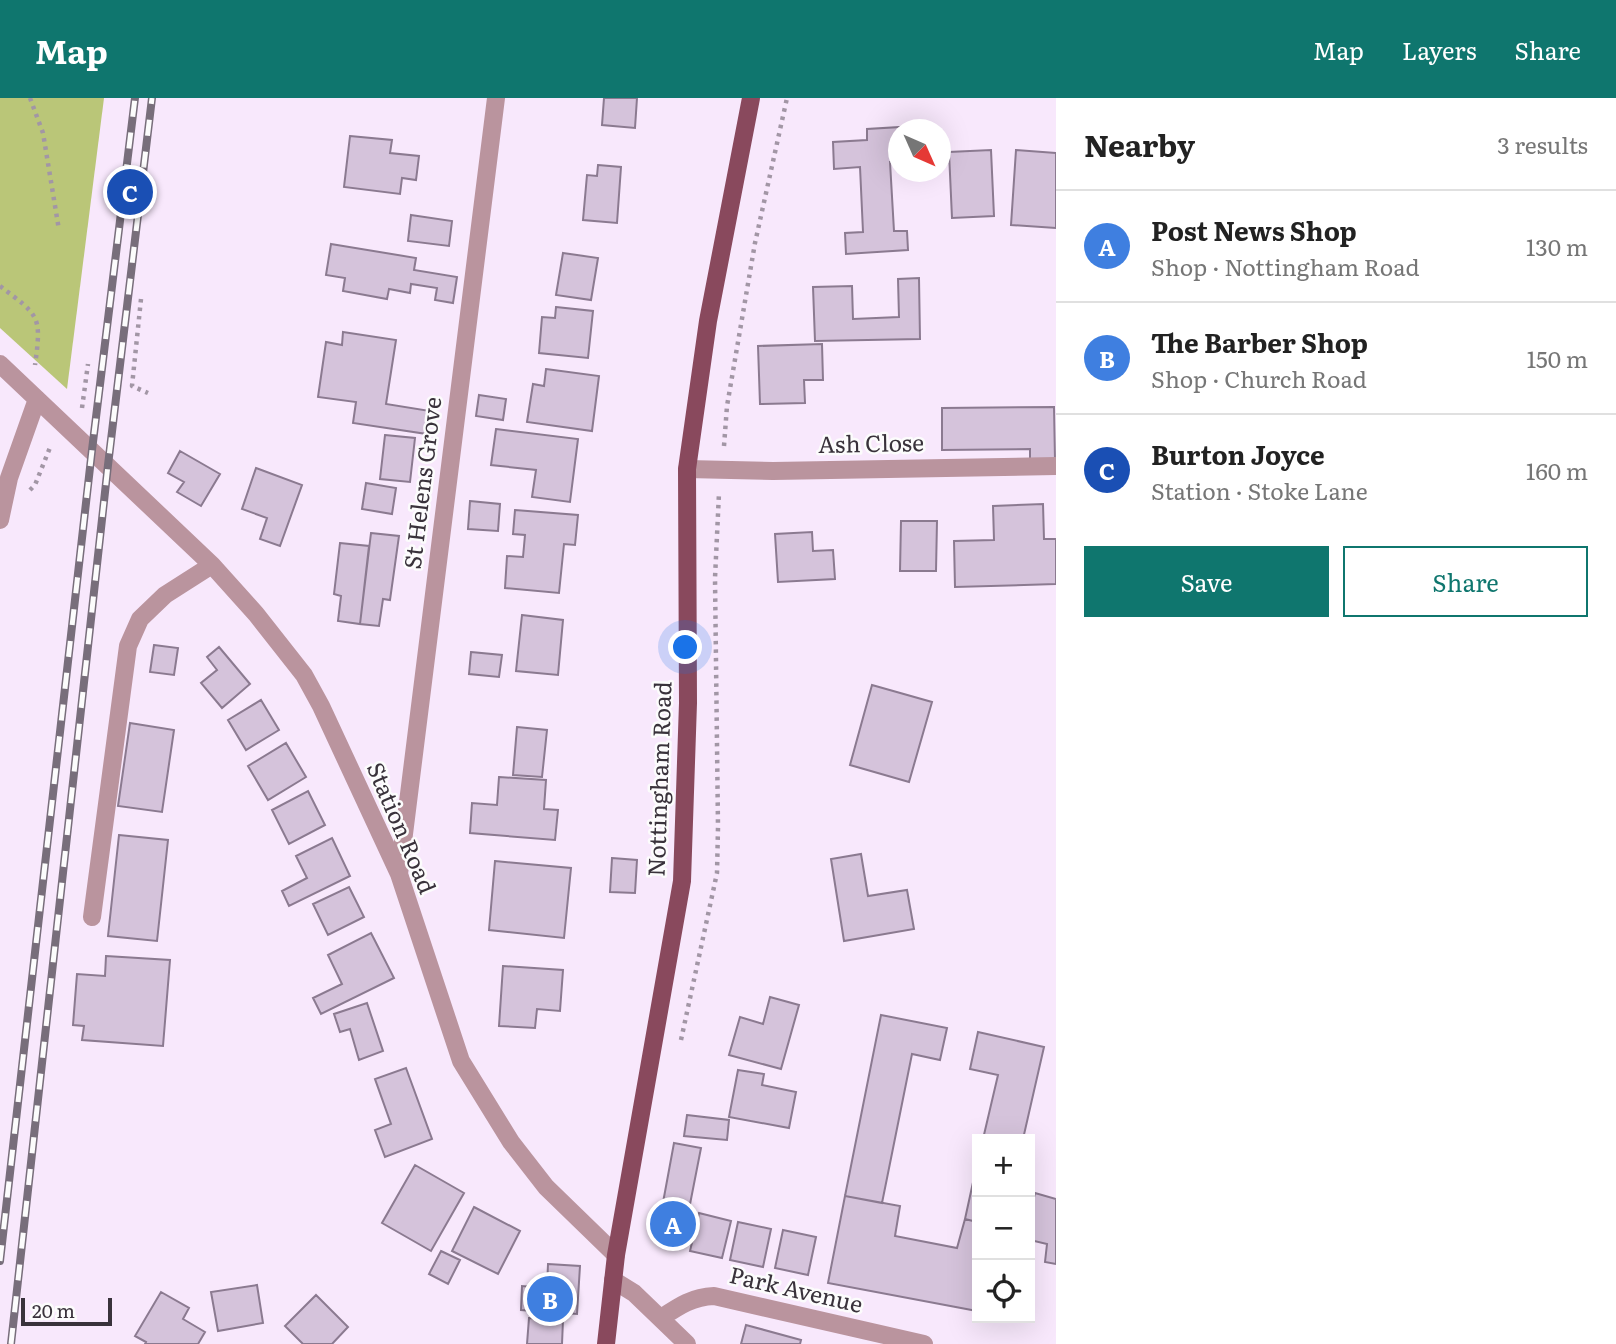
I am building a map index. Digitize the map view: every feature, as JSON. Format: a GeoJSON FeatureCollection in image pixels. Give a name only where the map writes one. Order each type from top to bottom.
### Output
{"type":"FeatureCollection","features":[{"type":"Feature","properties":{"kind":"main road","name":"Nottingham Road"},"geometry":{"type":"LineString","coordinates":[[606,1344],[617,1255],[682,881],[688,703],[687,469],[708,321],[751,98]]}},
{"type":"Feature","properties":{"kind":"street","name":"St Helens Grove"},"geometry":{"type":"LineString","coordinates":[[399,874],[496,98]]}},
{"type":"Feature","properties":{"kind":"street","name":"Station Road"},"geometry":{"type":"LineString","coordinates":[[0,364],[212,565],[256,614],[304,675],[399,874],[461,1061],[511,1142],[546,1187],[617,1255]]}},
{"type":"Feature","properties":{"kind":"street"},"geometry":{"type":"LineString","coordinates":[[0,520],[9,478],[34,396]]}},
{"type":"Feature","properties":{"kind":"street","name":"Ash Close"},"geometry":{"type":"LineString","coordinates":[[687,469],[773,471],[1056,466]]}},
{"type":"Feature","properties":{"kind":"street"},"geometry":{"type":"LineString","coordinates":[[92,917],[128,646],[140,619],[165,595],[212,565]]}},
{"type":"Feature","properties":{"kind":"street"},"geometry":{"type":"LineString","coordinates":[[613,1280],[634,1293],[687,1344]]}},
{"type":"Feature","properties":{"kind":"street","name":"Park Avenue"},"geometry":{"type":"LineString","coordinates":[[661,1318],[686,1302],[699,1297],[714,1296],[924,1344]]}},
{"type":"Feature","properties":{"kind":"path"},"geometry":{"type":"LineString","coordinates":[[30,98],[43,133],[60,230]]}},
{"type":"Feature","properties":{"kind":"path"},"geometry":{"type":"LineString","coordinates":[[680,1046],[717,873],[715,579],[727,405],[753,256],[787,98]]}},
{"type":"Feature","properties":{"kind":"path"},"geometry":{"type":"LineString","coordinates":[[0,286],[26,306],[39,326],[34,396]]}},
{"type":"Feature","properties":{"kind":"path"},"geometry":{"type":"LineString","coordinates":[[141,299],[132,386],[148,393]]}},
{"type":"Feature","properties":{"kind":"path"},"geometry":{"type":"LineString","coordinates":[[78,437],[88,363]]}},
{"type":"Feature","properties":{"kind":"green space"},"geometry":{"type":"Polygon","coordinates":[[[0,98],[104,98],[67,389],[0,328],[0,98]]]}},
{"type":"Feature","properties":{"kind":"building"},"geometry":{"type":"Polygon","coordinates":[[[604,98],[637,98],[635,128],[602,125],[604,98]]]}},
{"type":"Feature","properties":{"kind":"building"},"geometry":{"type":"Polygon","coordinates":[[[888,128],[888,182],[891,182],[894,231],[907,231],[908,250],[846,254],[845,233],[863,232],[860,167],[834,169],[833,142],[867,140],[867,129],[888,128]]]}},
{"type":"Feature","properties":{"kind":"building"},"geometry":{"type":"Polygon","coordinates":[[[350,136],[392,140],[390,153],[419,156],[416,180],[402,178],[400,194],[344,187],[350,136]]]}},
{"type":"Feature","properties":{"kind":"building"},"geometry":{"type":"Polygon","coordinates":[[[991,150],[994,216],[952,218],[951,152],[991,150]]]}},
{"type":"Feature","properties":{"kind":"building"},"geometry":{"type":"Polygon","coordinates":[[[1016,150],[1056,153],[1056,228],[1011,225],[1016,150]]]}},
{"type":"Feature","properties":{"kind":"building"},"geometry":{"type":"Polygon","coordinates":[[[598,165],[621,167],[617,223],[583,220],[587,175],[597,176],[598,165]]]}},
{"type":"Feature","properties":{"kind":"building"},"geometry":{"type":"Polygon","coordinates":[[[411,215],[452,221],[449,246],[408,241],[411,215]]]}},
{"type":"Feature","properties":{"kind":"building"},"geometry":{"type":"Polygon","coordinates":[[[331,244],[416,258],[414,270],[457,277],[453,303],[435,300],[437,288],[411,284],[410,293],[389,289],[387,299],[343,291],[345,278],[326,275],[331,244]]]}},
{"type":"Feature","properties":{"kind":"building"},"geometry":{"type":"Polygon","coordinates":[[[563,253],[598,258],[591,300],[556,295],[563,253]]]}},
{"type":"Feature","properties":{"kind":"building"},"geometry":{"type":"Polygon","coordinates":[[[919,278],[920,339],[815,341],[813,287],[852,286],[853,319],[899,317],[898,279],[919,278]]]}},
{"type":"Feature","properties":{"kind":"building"},"geometry":{"type":"Polygon","coordinates":[[[556,307],[593,311],[588,358],[539,353],[542,317],[555,318],[556,307]]]}},
{"type":"Feature","properties":{"kind":"building"},"geometry":{"type":"Polygon","coordinates":[[[343,332],[396,340],[386,404],[430,411],[427,434],[353,423],[356,402],[318,397],[326,342],[342,345],[343,332]]]}},
{"type":"Feature","properties":{"kind":"building"},"geometry":{"type":"Polygon","coordinates":[[[822,344],[823,380],[804,380],[805,403],[760,404],[758,346],[822,344]]]}},
{"type":"Feature","properties":{"kind":"building"},"geometry":{"type":"Polygon","coordinates":[[[546,369],[599,376],[592,431],[527,422],[533,384],[544,386],[546,369]]]}},
{"type":"Feature","properties":{"kind":"building"},"geometry":{"type":"Polygon","coordinates":[[[479,395],[506,399],[503,420],[476,416],[479,395]]]}},
{"type":"Feature","properties":{"kind":"building"},"geometry":{"type":"Polygon","coordinates":[[[1054,407],[1055,460],[1030,461],[1030,449],[942,450],[942,408],[1054,407]]]}},
{"type":"Feature","properties":{"kind":"building"},"geometry":{"type":"Polygon","coordinates":[[[496,429],[578,439],[570,502],[532,497],[536,470],[491,465],[496,429]]]}},
{"type":"Feature","properties":{"kind":"building"},"geometry":{"type":"Polygon","coordinates":[[[385,435],[415,438],[410,482],[380,479],[385,435]]]}},
{"type":"Feature","properties":{"kind":"building"},"geometry":{"type":"Polygon","coordinates":[[[180,451],[220,474],[201,506],[177,492],[184,482],[168,473],[180,451]]]}},
{"type":"Feature","properties":{"kind":"building"},"geometry":{"type":"Polygon","coordinates":[[[256,468],[302,485],[280,546],[260,539],[267,518],[242,509],[256,468]]]}},
{"type":"Feature","properties":{"kind":"building"},"geometry":{"type":"Polygon","coordinates":[[[366,483],[396,488],[392,514],[362,509],[366,483]]]}},
{"type":"Feature","properties":{"kind":"building"},"geometry":{"type":"Polygon","coordinates":[[[470,501],[500,504],[498,531],[468,529],[470,501]]]}},
{"type":"Feature","properties":{"kind":"building"},"geometry":{"type":"Polygon","coordinates":[[[1043,504],[1044,539],[1056,539],[1056,584],[955,587],[954,541],[994,540],[993,506],[1043,504]]]}},
{"type":"Feature","properties":{"kind":"building"},"geometry":{"type":"Polygon","coordinates":[[[515,510],[578,515],[575,545],[564,544],[559,593],[505,588],[507,556],[523,557],[525,535],[513,534],[515,510]]]}},
{"type":"Feature","properties":{"kind":"building"},"geometry":{"type":"Polygon","coordinates":[[[901,521],[937,521],[936,571],[900,571],[901,521]]]}},
{"type":"Feature","properties":{"kind":"building"},"geometry":{"type":"Polygon","coordinates":[[[812,532],[813,551],[833,550],[835,579],[778,582],[775,534],[812,532]]]}},
{"type":"Feature","properties":{"kind":"building"},"geometry":{"type":"Polygon","coordinates":[[[371,533],[399,536],[390,600],[383,599],[379,626],[360,624],[371,533]]]}},
{"type":"Feature","properties":{"kind":"building"},"geometry":{"type":"Polygon","coordinates":[[[340,543],[369,546],[360,624],[338,621],[341,596],[334,594],[340,543]]]}},
{"type":"Feature","properties":{"kind":"building"},"geometry":{"type":"Polygon","coordinates":[[[522,615],[563,620],[558,675],[516,671],[522,615]]]}},
{"type":"Feature","properties":{"kind":"building"},"geometry":{"type":"Polygon","coordinates":[[[154,645],[178,648],[174,675],[150,672],[154,645]]]}},
{"type":"Feature","properties":{"kind":"building"},"geometry":{"type":"Polygon","coordinates":[[[219,647],[250,684],[222,708],[201,683],[217,670],[207,657],[219,647]]]}},
{"type":"Feature","properties":{"kind":"building"},"geometry":{"type":"Polygon","coordinates":[[[471,652],[502,655],[499,677],[469,674],[471,652]]]}},
{"type":"Feature","properties":{"kind":"building"},"geometry":{"type":"Polygon","coordinates":[[[872,685],[932,702],[909,782],[850,765],[872,685]]]}},
{"type":"Feature","properties":{"kind":"building"},"geometry":{"type":"Polygon","coordinates":[[[261,700],[279,730],[246,750],[228,720],[261,700]]]}},
{"type":"Feature","properties":{"kind":"building"},"geometry":{"type":"Polygon","coordinates":[[[130,723],[174,730],[162,812],[118,806],[130,723]]]}},
{"type":"Feature","properties":{"kind":"building"},"geometry":{"type":"Polygon","coordinates":[[[517,727],[547,730],[542,777],[513,775],[517,727]]]}},
{"type":"Feature","properties":{"kind":"building"},"geometry":{"type":"Polygon","coordinates":[[[286,743],[306,777],[268,800],[248,766],[286,743]]]}},
{"type":"Feature","properties":{"kind":"building"},"geometry":{"type":"Polygon","coordinates":[[[499,777],[546,780],[544,809],[558,810],[555,840],[470,833],[472,803],[497,805],[499,777]]]}},
{"type":"Feature","properties":{"kind":"building"},"geometry":{"type":"Polygon","coordinates":[[[308,791],[325,825],[289,844],[272,810],[308,791]]]}},
{"type":"Feature","properties":{"kind":"building"},"geometry":{"type":"Polygon","coordinates":[[[119,835],[168,840],[157,941],[108,936],[119,835]]]}},
{"type":"Feature","properties":{"kind":"building"},"geometry":{"type":"Polygon","coordinates":[[[332,838],[350,876],[289,906],[282,891],[307,878],[296,856],[332,838]]]}},
{"type":"Feature","properties":{"kind":"building"},"geometry":{"type":"Polygon","coordinates":[[[861,854],[868,896],[907,890],[914,929],[844,941],[831,859],[861,854]]]}},
{"type":"Feature","properties":{"kind":"building"},"geometry":{"type":"Polygon","coordinates":[[[612,858],[637,860],[635,893],[610,892],[612,858]]]}},
{"type":"Feature","properties":{"kind":"building"},"geometry":{"type":"Polygon","coordinates":[[[495,861],[571,868],[564,938],[489,930],[495,861]]]}},
{"type":"Feature","properties":{"kind":"building"},"geometry":{"type":"Polygon","coordinates":[[[349,887],[364,917],[328,935],[313,904],[349,887]]]}},
{"type":"Feature","properties":{"kind":"building"},"geometry":{"type":"Polygon","coordinates":[[[371,933],[394,978],[321,1014],[313,998],[342,984],[328,955],[371,933]]]}},
{"type":"Feature","properties":{"kind":"building"},"geometry":{"type":"Polygon","coordinates":[[[106,956],[170,960],[163,1046],[82,1040],[84,1026],[73,1025],[77,974],[105,976],[106,956]]]}},
{"type":"Feature","properties":{"kind":"building"},"geometry":{"type":"Polygon","coordinates":[[[503,966],[563,970],[560,1011],[537,1009],[535,1028],[499,1026],[503,966]]]}},
{"type":"Feature","properties":{"kind":"building"},"geometry":{"type":"Polygon","coordinates":[[[770,997],[799,1005],[781,1069],[729,1055],[740,1017],[763,1024],[770,997]]]}},
{"type":"Feature","properties":{"kind":"building"},"geometry":{"type":"Polygon","coordinates":[[[367,1003],[383,1051],[359,1060],[350,1029],[340,1032],[334,1014],[367,1003]]]}},
{"type":"Feature","properties":{"kind":"building"},"geometry":{"type":"Polygon","coordinates":[[[881,1015],[947,1028],[940,1060],[912,1054],[882,1203],[845,1196],[881,1015]]]}},
{"type":"Feature","properties":{"kind":"building"},"geometry":{"type":"Polygon","coordinates":[[[978,1032],[1044,1047],[1024,1134],[984,1134],[998,1075],[970,1069],[978,1032]]]}},
{"type":"Feature","properties":{"kind":"building"},"geometry":{"type":"Polygon","coordinates":[[[406,1068],[432,1139],[385,1157],[375,1130],[391,1124],[375,1079],[406,1068]]]}},
{"type":"Feature","properties":{"kind":"building"},"geometry":{"type":"Polygon","coordinates":[[[738,1070],[764,1074],[762,1085],[796,1092],[789,1128],[729,1117],[738,1070]]]}},
{"type":"Feature","properties":{"kind":"building"},"geometry":{"type":"Polygon","coordinates":[[[687,1115],[729,1120],[727,1140],[684,1136],[687,1115]]]}},
{"type":"Feature","properties":{"kind":"building"},"geometry":{"type":"Polygon","coordinates":[[[674,1143],[701,1148],[683,1240],[657,1235],[674,1143]]]}},
{"type":"Feature","properties":{"kind":"building"},"geometry":{"type":"Polygon","coordinates":[[[415,1165],[464,1193],[431,1251],[382,1223],[415,1165]]]}},
{"type":"Feature","properties":{"kind":"building"},"geometry":{"type":"Polygon","coordinates":[[[972,1187],[972,1221],[965,1219],[972,1187]]]}},
{"type":"Feature","properties":{"kind":"building"},"geometry":{"type":"Polygon","coordinates":[[[1035,1193],[1056,1199],[1056,1264],[1045,1262],[1047,1244],[1035,1241],[1035,1193]]]}},
{"type":"Feature","properties":{"kind":"building"},"geometry":{"type":"Polygon","coordinates":[[[845,1196],[900,1206],[895,1236],[957,1248],[965,1219],[972,1221],[972,1310],[828,1283],[845,1196]]]}},
{"type":"Feature","properties":{"kind":"building"},"geometry":{"type":"Polygon","coordinates":[[[474,1207],[520,1231],[498,1274],[452,1251],[474,1207]]]}},
{"type":"Feature","properties":{"kind":"building"},"geometry":{"type":"Polygon","coordinates":[[[699,1213],[731,1221],[722,1258],[690,1251],[699,1213]]]}},
{"type":"Feature","properties":{"kind":"building"},"geometry":{"type":"Polygon","coordinates":[[[738,1222],[771,1229],[763,1267],[730,1260],[738,1222]]]}},
{"type":"Feature","properties":{"kind":"building"},"geometry":{"type":"Polygon","coordinates":[[[783,1230],[816,1237],[808,1275],[775,1268],[783,1230]]]}},
{"type":"Feature","properties":{"kind":"building"},"geometry":{"type":"Polygon","coordinates":[[[441,1251],[460,1260],[448,1284],[429,1274],[441,1251]]]}},
{"type":"Feature","properties":{"kind":"building"},"geometry":{"type":"Polygon","coordinates":[[[548,1264],[580,1266],[577,1314],[521,1310],[522,1286],[547,1288],[548,1264]]]}},
{"type":"Feature","properties":{"kind":"building"},"geometry":{"type":"Polygon","coordinates":[[[257,1285],[263,1323],[218,1331],[211,1292],[257,1285]]]}},
{"type":"Feature","properties":{"kind":"building"},"geometry":{"type":"Polygon","coordinates":[[[161,1292],[189,1308],[183,1319],[205,1332],[198,1344],[145,1344],[146,1342],[135,1336],[161,1292]]]}},
{"type":"Feature","properties":{"kind":"building"},"geometry":{"type":"Polygon","coordinates":[[[316,1295],[348,1327],[332,1344],[303,1344],[285,1326],[316,1295]]]}},
{"type":"Feature","properties":{"kind":"building"},"geometry":{"type":"Polygon","coordinates":[[[529,1318],[563,1320],[562,1344],[527,1344],[529,1318]]]}},
{"type":"Feature","properties":{"kind":"building"},"geometry":{"type":"Polygon","coordinates":[[[746,1325],[801,1340],[800,1344],[741,1344],[746,1325]]]}},
{"type":"Feature","properties":{"kind":"railway"},"geometry":{"type":"LineString","coordinates":[[0,1261],[92,450],[135,98]]}},
{"type":"Feature","properties":{"kind":"railway"},"geometry":{"type":"LineString","coordinates":[[11,1344],[108,465],[152,98]]}},
{"type":"Feature","properties":{"kind":"place","name":"Burton Joyce"},"geometry":{"type":"Point","coordinates":[130,192]}},
{"type":"Feature","properties":{"kind":"place","name":"Post News Shop"},"geometry":{"type":"Point","coordinates":[673,1224]}},
{"type":"Feature","properties":{"kind":"place","name":"The Barber Shop"},"geometry":{"type":"Point","coordinates":[550,1299]}}]}
